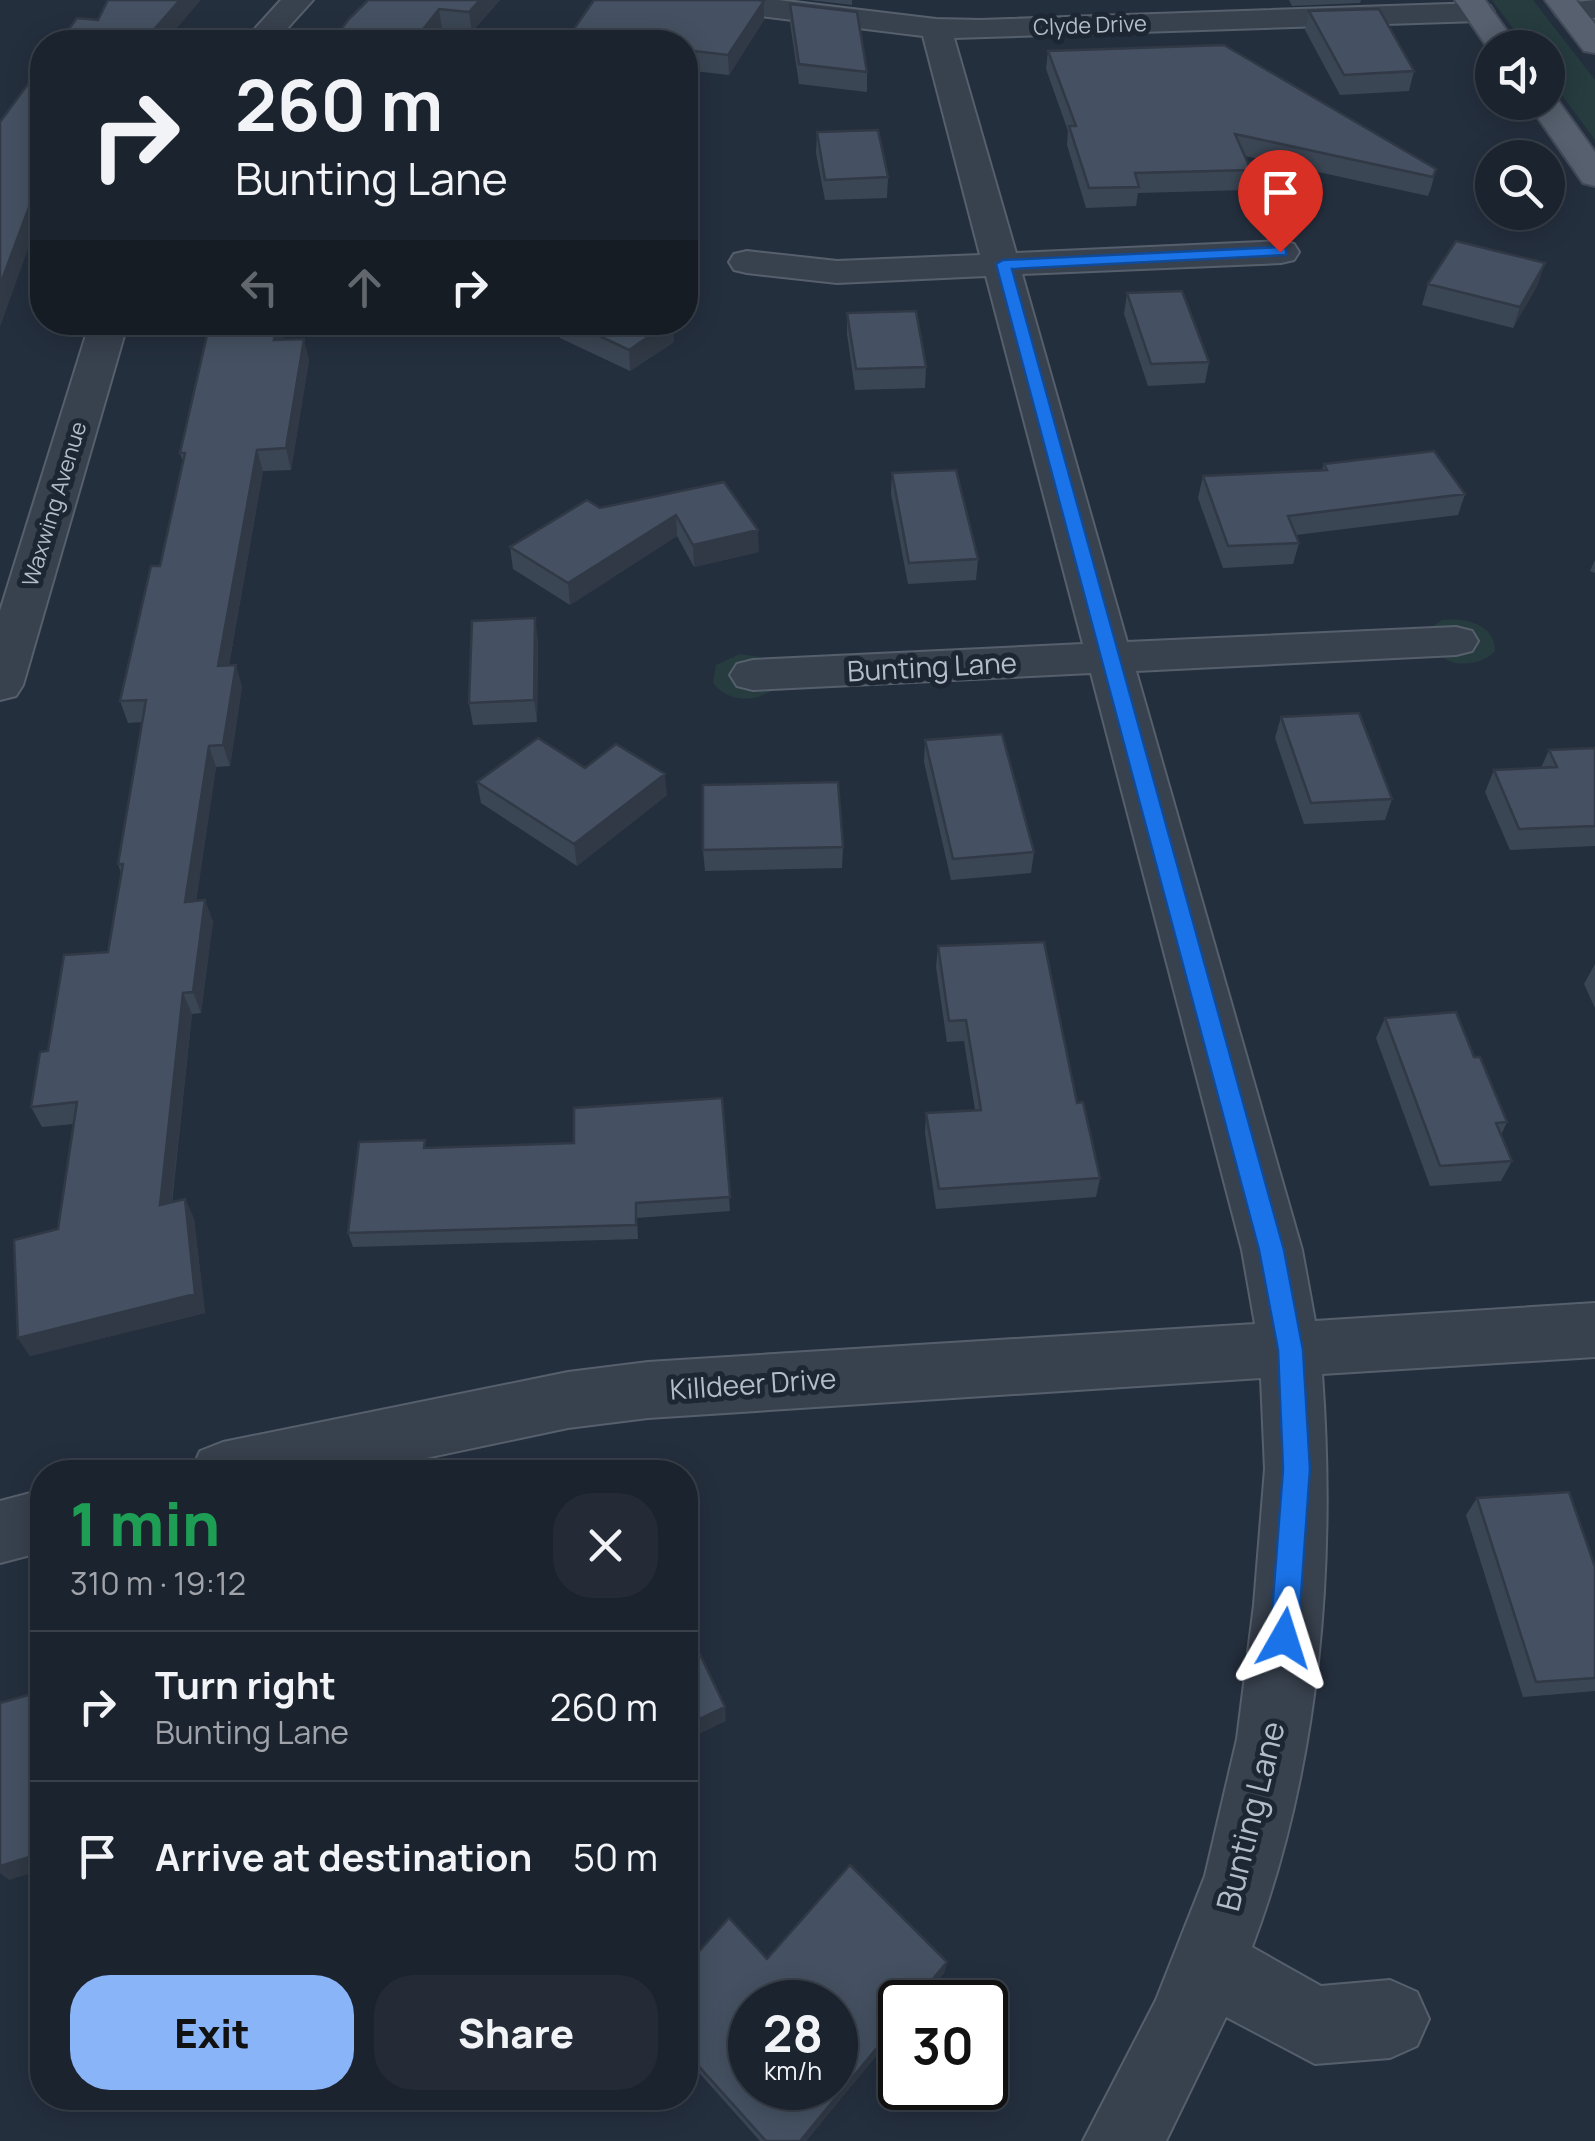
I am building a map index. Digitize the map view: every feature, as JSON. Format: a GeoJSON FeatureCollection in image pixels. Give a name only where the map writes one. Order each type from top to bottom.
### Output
{"type":"FeatureCollection","features":[{"type":"Feature","properties":{"kind":"main road"},"geometry":{"type":"LineString","coordinates":[[1474,6],[1491,30]]}},
{"type":"Feature","properties":{"kind":"main road"},"geometry":{"type":"LineString","coordinates":[[1574,6],[1595,44]]}},
{"type":"Feature","properties":{"kind":"main road"},"geometry":{"type":"LineString","coordinates":[[1556,120],[1595,176]]}},
{"type":"Feature","properties":{"kind":"street"},"geometry":{"type":"LineString","coordinates":[[269,30],[298,0]]}},
{"type":"Feature","properties":{"kind":"street","name":"Clyde Drive"},"geometry":{"type":"LineString","coordinates":[[703,0],[936,28],[1474,6]]}},
{"type":"Feature","properties":{"kind":"street","name":"Bunting Lane"},"geometry":{"type":"LineString","coordinates":[[936,28],[1272,1250],[1290,1350],[1297,1469],[1288,1605],[1272,1739],[1242,1876],[1184,2024],[1124,2141]]}},
{"type":"Feature","properties":{"kind":"street"},"geometry":{"type":"LineString","coordinates":[[748,262],[838,272],[1280,252]]}},
{"type":"Feature","properties":{"kind":"street","name":"Waxwing Avenue"},"geometry":{"type":"LineString","coordinates":[[0,686],[105,335]]}},
{"type":"Feature","properties":{"kind":"street","name":"Bunting Lane"},"geometry":{"type":"LineString","coordinates":[[753,675],[1456,641]]}},
{"type":"Feature","properties":{"kind":"street"},"geometry":{"type":"LineString","coordinates":[[1290,1350],[1595,1330]]}},
{"type":"Feature","properties":{"kind":"street","name":"Killdeer Drive"},"geometry":{"type":"LineString","coordinates":[[280,1460],[568,1400],[648,1390],[1290,1350]]}},
{"type":"Feature","properties":{"kind":"street"},"geometry":{"type":"LineString","coordinates":[[0,1532],[30,1523]]}},
{"type":"Feature","properties":{"kind":"street"},"geometry":{"type":"LineString","coordinates":[[1208,1964],[1315,2025],[1390,2020]]}},
{"type":"Feature","properties":{"kind":"green space"},"geometry":{"type":"Polygon","coordinates":[[[1492,0],[1533,0],[1556,30],[1514,30],[1492,0]]]}},
{"type":"Feature","properties":{"kind":"green space"},"geometry":{"type":"Polygon","coordinates":[[[1565,41],[1595,80],[1595,140],[1565,99],[1565,41]]]}},
{"type":"Feature","properties":{"kind":"green space"},"geometry":{"type":"Polygon","coordinates":[[[1442,620],[1460,620],[1484,628],[1495,651],[1468,663],[1445,659],[1426,631],[1442,620]]]}},
{"type":"Feature","properties":{"kind":"green space"},"geometry":{"type":"Polygon","coordinates":[[[740,654],[767,658],[777,664],[780,683],[755,698],[737,698],[720,690],[713,683],[716,665],[740,654]]]}},
{"type":"Feature","properties":{"kind":"building"},"geometry":{"type":"Polygon","coordinates":[[[108,0],[180,0],[154,30],[68,30],[77,18],[98,20],[108,0]]]}},
{"type":"Feature","properties":{"kind":"building"},"geometry":{"type":"Polygon","coordinates":[[[368,0],[480,0],[469,12],[439,9],[422,30],[341,30],[368,0]]]}},
{"type":"Feature","properties":{"kind":"building"},"geometry":{"type":"Polygon","coordinates":[[[594,0],[764,1],[728,55],[698,52],[698,30],[573,30],[594,0]]]}},
{"type":"Feature","properties":{"kind":"building"},"geometry":{"type":"Polygon","coordinates":[[[790,4],[857,12],[867,72],[799,64],[790,4]]]}},
{"type":"Feature","properties":{"kind":"building"},"geometry":{"type":"Polygon","coordinates":[[[1379,9],[1414,71],[1344,75],[1309,11],[1379,9]]]}},
{"type":"Feature","properties":{"kind":"building"},"geometry":{"type":"Polygon","coordinates":[[[1224,45],[1436,169],[1433,177],[1235,134],[1251,170],[1135,173],[1139,187],[1089,188],[1069,126],[1076,126],[1048,51],[1224,45]]]}},
{"type":"Feature","properties":{"kind":"building"},"geometry":{"type":"Polygon","coordinates":[[[30,81],[30,204],[0,285],[0,122],[30,81]]]}},
{"type":"Feature","properties":{"kind":"building"},"geometry":{"type":"Polygon","coordinates":[[[878,130],[888,177],[825,180],[817,132],[878,130]]]}},
{"type":"Feature","properties":{"kind":"building"},"geometry":{"type":"Polygon","coordinates":[[[1456,241],[1545,263],[1520,307],[1428,284],[1456,241]]]}},
{"type":"Feature","properties":{"kind":"building"},"geometry":{"type":"Polygon","coordinates":[[[1182,291],[1209,362],[1151,364],[1127,293],[1182,291]]]}},
{"type":"Feature","properties":{"kind":"building"},"geometry":{"type":"Polygon","coordinates":[[[916,311],[926,367],[856,369],[847,313],[916,311]]]}},
{"type":"Feature","properties":{"kind":"building"},"geometry":{"type":"Polygon","coordinates":[[[207,335],[304,339],[286,448],[257,450],[218,666],[236,665],[223,745],[209,746],[185,902],[205,900],[193,992],[183,993],[160,1205],[185,1199],[195,1294],[18,1338],[14,1240],[58,1229],[77,1102],[31,1107],[40,1052],[48,1051],[64,955],[108,952],[123,864],[118,864],[146,700],[120,701],[151,566],[160,566],[185,453],[180,453],[207,335]]]}},
{"type":"Feature","properties":{"kind":"building"},"geometry":{"type":"Polygon","coordinates":[[[597,335],[651,335],[629,350],[597,335]]]}},
{"type":"Feature","properties":{"kind":"building"},"geometry":{"type":"Polygon","coordinates":[[[1434,451],[1465,494],[1288,516],[1299,543],[1228,546],[1203,476],[1327,470],[1324,464],[1434,451]]]}},
{"type":"Feature","properties":{"kind":"building"},"geometry":{"type":"Polygon","coordinates":[[[956,470],[978,559],[909,563],[892,473],[956,470]]]}},
{"type":"Feature","properties":{"kind":"building"},"geometry":{"type":"Polygon","coordinates":[[[724,482],[758,530],[693,545],[676,515],[568,583],[510,547],[587,500],[600,508],[724,482]]]}},
{"type":"Feature","properties":{"kind":"building"},"geometry":{"type":"Polygon","coordinates":[[[535,618],[534,700],[469,703],[472,621],[535,618]]]}},
{"type":"Feature","properties":{"kind":"building"},"geometry":{"type":"Polygon","coordinates":[[[1359,713],[1392,799],[1311,803],[1281,717],[1359,713]]]}},
{"type":"Feature","properties":{"kind":"building"},"geometry":{"type":"Polygon","coordinates":[[[1002,734],[1034,852],[953,859],[925,740],[1002,734]]]}},
{"type":"Feature","properties":{"kind":"building"},"geometry":{"type":"Polygon","coordinates":[[[538,738],[585,768],[616,744],[665,774],[574,844],[477,782],[538,738]]]}},
{"type":"Feature","properties":{"kind":"building"},"geometry":{"type":"Polygon","coordinates":[[[1595,748],[1595,826],[1519,829],[1494,770],[1557,767],[1549,750],[1595,748]]]}},
{"type":"Feature","properties":{"kind":"building"},"geometry":{"type":"Polygon","coordinates":[[[838,782],[843,847],[703,850],[703,785],[838,782]]]}},
{"type":"Feature","properties":{"kind":"building"},"geometry":{"type":"Polygon","coordinates":[[[1044,942],[1077,1103],[1083,1102],[1100,1178],[939,1189],[926,1113],[981,1110],[966,1020],[949,1021],[938,946],[1044,942]]]}},
{"type":"Feature","properties":{"kind":"building"},"geometry":{"type":"Polygon","coordinates":[[[1456,1012],[1507,1122],[1496,1123],[1512,1161],[1440,1166],[1385,1018],[1456,1012]]]}},
{"type":"Feature","properties":{"kind":"building"},"geometry":{"type":"Polygon","coordinates":[[[722,1098],[730,1197],[636,1203],[636,1225],[348,1233],[359,1142],[425,1140],[424,1148],[574,1143],[574,1108],[722,1098]]]}},
{"type":"Feature","properties":{"kind":"building"},"geometry":{"type":"Polygon","coordinates":[[[1569,1492],[1595,1567],[1595,1678],[1536,1682],[1477,1498],[1569,1492]]]}},
{"type":"Feature","properties":{"kind":"building"},"geometry":{"type":"Polygon","coordinates":[[[698,1650],[725,1707],[698,1720],[698,1650]]]}},
{"type":"Feature","properties":{"kind":"building"},"geometry":{"type":"Polygon","coordinates":[[[30,1694],[30,1857],[0,1866],[0,1703],[30,1694]]]}},
{"type":"Feature","properties":{"kind":"building"},"geometry":{"type":"Polygon","coordinates":[[[850,1865],[947,1962],[932,1980],[878,1980],[878,2047],[858,2071],[858,1980],[728,1980],[728,2099],[698,2065],[698,1953],[729,1918],[767,1959],[850,1865]]]}},
{"type":"Feature","properties":{"kind":"building"},"geometry":{"type":"Polygon","coordinates":[[[738,2110],[826,2110],[800,2141],[766,2141],[738,2110]]]}},
{"type":"Feature","properties":{"kind":"route"},"geometry":{"type":"LineString","coordinates":[[1280,252],[1003,264],[1272,1250],[1290,1350],[1297,1469],[1284,1638]]}}]}
